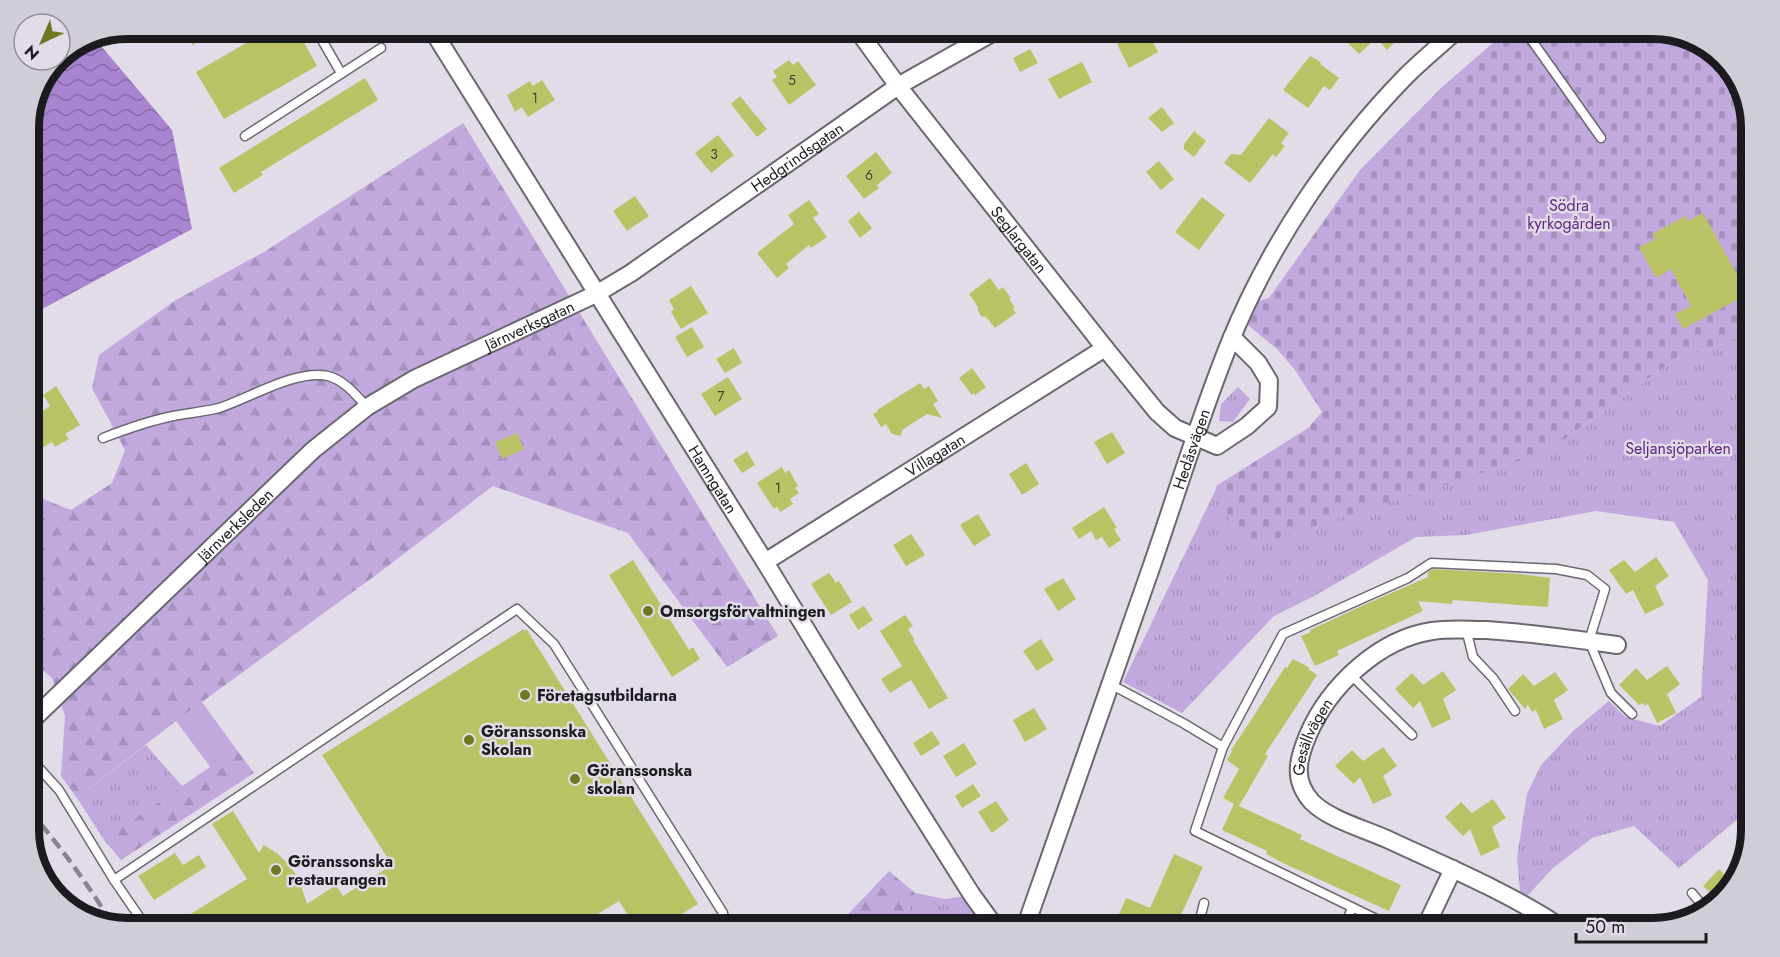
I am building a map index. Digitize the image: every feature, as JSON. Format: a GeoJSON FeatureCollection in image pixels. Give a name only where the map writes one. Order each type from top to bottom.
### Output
{"type":"FeatureCollection","features":[{"type":"Feature","properties":{"kind":"street","name":"Hamngatan"},"geometry":{"type":"LineString","coordinates":[[438,39],[960,875],[989,918]]}},
{"type":"Feature","properties":{"kind":"street","name":"Seglargatan"},"geometry":{"type":"LineString","coordinates":[[864,39],[898,86],[1157,412],[1174,428],[1194,438]]}},
{"type":"Feature","properties":{"kind":"street","name":"Hedgrindsgatan"},"geometry":{"type":"LineString","coordinates":[[596,294],[631,273],[898,86],[981,39]]}},
{"type":"Feature","properties":{"kind":"street","name":"Hedåsvägen"},"geometry":{"type":"LineString","coordinates":[[1028,918],[1194,438],[1248,301],[1282,238],[1329,168],[1406,76],[1448,39]]}},
{"type":"Feature","properties":{"kind":"street","name":"Järnverksgatan"},"geometry":{"type":"LineString","coordinates":[[463,355],[596,294]]}},
{"type":"Feature","properties":{"kind":"street"},"geometry":{"type":"LineString","coordinates":[[1194,438],[1216,446],[1247,426],[1268,407],[1269,381],[1258,363],[1233,337]]}},
{"type":"Feature","properties":{"kind":"street","name":"Villagatan"},"geometry":{"type":"LineString","coordinates":[[765,562],[1105,348]]}},
{"type":"Feature","properties":{"kind":"street","name":"Järnverksleden"},"geometry":{"type":"LineString","coordinates":[[39,713],[314,450],[367,407],[414,379],[463,355]]}},
{"type":"Feature","properties":{"kind":"street","name":"Gesällvägen"},"geometry":{"type":"LineString","coordinates":[[1546,918],[1453,869],[1329,815],[1318,808],[1304,790],[1300,780],[1300,753],[1328,700],[1351,675],[1377,654],[1414,636],[1431,631],[1466,629],[1529,633],[1617,645]]}},
{"type":"Feature","properties":{"kind":"street"},"geometry":{"type":"LineString","coordinates":[[1430,918],[1453,869]]}},
{"type":"Feature","properties":{"kind":"lane"},"geometry":{"type":"LineString","coordinates":[[321,39],[341,73]]}},
{"type":"Feature","properties":{"kind":"lane"},"geometry":{"type":"LineString","coordinates":[[1531,39],[1601,138]]}},
{"type":"Feature","properties":{"kind":"lane"},"geometry":{"type":"LineString","coordinates":[[245,136],[381,48]]}},
{"type":"Feature","properties":{"kind":"lane"},"geometry":{"type":"LineString","coordinates":[[103,438],[143,424],[221,407],[278,384],[315,374],[330,376],[339,381],[367,407]]}},
{"type":"Feature","properties":{"kind":"lane"},"geometry":{"type":"LineString","coordinates":[[1374,918],[1195,831],[1223,747],[1284,634],[1408,578],[1431,563],[1556,568],[1587,575],[1605,589],[1589,641],[1611,693],[1632,714]]}},
{"type":"Feature","properties":{"kind":"lane"},"geometry":{"type":"LineString","coordinates":[[114,880],[517,609],[554,644],[723,913],[722,918]]}},
{"type":"Feature","properties":{"kind":"lane"},"geometry":{"type":"LineString","coordinates":[[1466,629],[1473,657],[1493,678],[1515,711]]}},
{"type":"Feature","properties":{"kind":"lane"},"geometry":{"type":"LineString","coordinates":[[1351,675],[1412,735]]}},
{"type":"Feature","properties":{"kind":"lane"},"geometry":{"type":"LineString","coordinates":[[1110,684],[1223,747]]}},
{"type":"Feature","properties":{"kind":"lane"},"geometry":{"type":"LineString","coordinates":[[39,768],[59,790],[140,918]]}},
{"type":"Feature","properties":{"kind":"lane"},"geometry":{"type":"LineString","coordinates":[[1692,893],[1701,904]]}},
{"type":"Feature","properties":{"kind":"lane"},"geometry":{"type":"LineString","coordinates":[[1200,918],[1204,903]]}},
{"type":"Feature","properties":{"kind":"lane"},"geometry":{"type":"LineString","coordinates":[[1348,918],[1352,908]]}},
{"type":"Feature","properties":{"kind":"green space","name":"Södra kyrkogården"},"geometry":{"type":"Polygon","coordinates":[[[1497,39],[1653,39],[1670,41],[1692,48],[1711,61],[1732,88],[1741,121],[1741,338],[1674,360],[1547,452],[1256,545],[1234,529],[1216,486],[1308,428],[1322,412],[1295,370],[1277,349],[1243,321],[1252,303],[1269,298],[1360,170],[1441,88],[1497,39]]]}},
{"type":"Feature","properties":{"kind":"green space"},"geometry":{"type":"Polygon","coordinates":[[[463,123],[778,636],[727,667],[628,533],[493,486],[376,575],[176,721],[77,798],[61,776],[65,716],[52,678],[39,667],[39,492],[43,499],[71,510],[112,483],[125,450],[92,388],[99,355],[176,300],[264,252],[463,123]]]}},
{"type":"Feature","properties":{"kind":"green space","name":"Seljansjöparken"},"geometry":{"type":"Polygon","coordinates":[[[1741,338],[1741,816],[1679,868],[1634,826],[1592,838],[1553,868],[1521,903],[1517,857],[1527,794],[1541,765],[1574,730],[1609,701],[1625,717],[1660,726],[1701,697],[1708,580],[1674,522],[1596,511],[1466,535],[1416,537],[1316,595],[1274,616],[1182,713],[1123,682],[1217,487],[1234,529],[1547,452],[1674,360],[1741,338]]]}},
{"type":"Feature","properties":{"kind":"green space"},"geometry":{"type":"Polygon","coordinates":[[[1238,387],[1250,399],[1233,422],[1219,421],[1221,404],[1238,387]]]}},
{"type":"Feature","properties":{"kind":"green space"},"geometry":{"type":"Polygon","coordinates":[[[202,702],[236,749],[211,768],[176,721],[202,702]]]}},
{"type":"Feature","properties":{"kind":"green space"},"geometry":{"type":"Polygon","coordinates":[[[146,745],[183,787],[104,840],[77,798],[146,745]]]}},
{"type":"Feature","properties":{"kind":"green space"},"geometry":{"type":"Polygon","coordinates":[[[236,749],[254,773],[121,860],[104,840],[236,749]]]}},
{"type":"Feature","properties":{"kind":"green space"},"geometry":{"type":"Polygon","coordinates":[[[889,871],[915,893],[905,918],[844,918],[889,871]]]}},
{"type":"Feature","properties":{"kind":"green space"},"geometry":{"type":"Polygon","coordinates":[[[915,893],[945,899],[972,895],[989,918],[905,918],[915,893]]]}},
{"type":"Feature","properties":{"kind":"water"},"geometry":{"type":"Polygon","coordinates":[[[100,44],[172,130],[192,229],[39,311],[39,121],[48,88],[57,73],[72,72],[72,59],[100,44]]]}},
{"type":"Feature","properties":{"kind":"building"},"geometry":{"type":"Polygon","coordinates":[[[189,39],[202,39],[193,45],[189,39]]]}},
{"type":"Feature","properties":{"kind":"building"},"geometry":{"type":"Polygon","coordinates":[[[253,39],[302,39],[317,66],[224,119],[196,72],[253,39]]]}},
{"type":"Feature","properties":{"kind":"building"},"geometry":{"type":"Polygon","coordinates":[[[1126,39],[1152,39],[1158,52],[1129,68],[1117,44],[1126,39]]]}},
{"type":"Feature","properties":{"kind":"building"},"geometry":{"type":"Polygon","coordinates":[[[1344,39],[1375,39],[1359,54],[1344,39]]]}},
{"type":"Feature","properties":{"kind":"building"},"geometry":{"type":"Polygon","coordinates":[[[1377,39],[1398,39],[1387,50],[1377,39]]]}},
{"type":"Feature","properties":{"kind":"building"},"geometry":{"type":"Polygon","coordinates":[[[1030,49],[1038,63],[1020,72],[1013,58],[1030,49]]]}},
{"type":"Feature","properties":{"kind":"building"},"geometry":{"type":"Polygon","coordinates":[[[1310,56],[1321,62],[1320,64],[1339,78],[1330,90],[1324,86],[1308,108],[1283,90],[1310,56]]]}},
{"type":"Feature","properties":{"kind":"building"},"geometry":{"type":"Polygon","coordinates":[[[789,60],[793,65],[798,61],[816,85],[789,105],[772,80],[777,77],[773,71],[789,60]]]}},
{"type":"Feature","properties":{"kind":"building"},"geometry":{"type":"Polygon","coordinates":[[[1082,62],[1092,82],[1059,99],[1048,79],[1082,62]]]}},
{"type":"Feature","properties":{"kind":"building"},"geometry":{"type":"Polygon","coordinates":[[[365,78],[378,100],[261,172],[263,175],[234,193],[219,168],[365,78]]]}},
{"type":"Feature","properties":{"kind":"building"},"geometry":{"type":"Polygon","coordinates":[[[542,80],[555,100],[528,117],[522,107],[515,112],[507,95],[530,81],[533,86],[542,80]]]}},
{"type":"Feature","properties":{"kind":"building"},"geometry":{"type":"Polygon","coordinates":[[[740,96],[767,129],[757,137],[731,104],[740,96]]]}},
{"type":"Feature","properties":{"kind":"building"},"geometry":{"type":"Polygon","coordinates":[[[1162,107],[1174,123],[1162,132],[1148,118],[1162,107]]]}},
{"type":"Feature","properties":{"kind":"building"},"geometry":{"type":"Polygon","coordinates":[[[1269,118],[1289,133],[1281,143],[1285,146],[1276,157],[1273,154],[1250,183],[1224,163],[1231,154],[1241,155],[1269,118]]]}},
{"type":"Feature","properties":{"kind":"building"},"geometry":{"type":"Polygon","coordinates":[[[1194,131],[1206,141],[1194,157],[1184,149],[1184,144],[1194,131]]]}},
{"type":"Feature","properties":{"kind":"building"},"geometry":{"type":"Polygon","coordinates":[[[718,135],[734,155],[711,173],[695,153],[718,135]]]}},
{"type":"Feature","properties":{"kind":"building"},"geometry":{"type":"Polygon","coordinates":[[[876,152],[892,173],[877,185],[879,188],[864,199],[846,176],[876,152]]]}},
{"type":"Feature","properties":{"kind":"building"},"geometry":{"type":"Polygon","coordinates":[[[1159,161],[1174,179],[1161,190],[1146,172],[1159,161]]]}},
{"type":"Feature","properties":{"kind":"building"},"geometry":{"type":"Polygon","coordinates":[[[635,196],[649,216],[627,231],[613,211],[635,196]]]}},
{"type":"Feature","properties":{"kind":"building"},"geometry":{"type":"Polygon","coordinates":[[[1202,197],[1225,215],[1199,250],[1175,232],[1202,197]]]}},
{"type":"Feature","properties":{"kind":"building"},"geometry":{"type":"Polygon","coordinates":[[[809,200],[819,214],[813,218],[827,237],[811,248],[809,245],[786,264],[789,268],[777,278],[757,253],[794,224],[788,215],[809,200]]]}},
{"type":"Feature","properties":{"kind":"building"},"geometry":{"type":"Polygon","coordinates":[[[859,212],[872,228],[860,238],[848,221],[859,212]]]}},
{"type":"Feature","properties":{"kind":"building"},"geometry":{"type":"Polygon","coordinates":[[[1703,213],[1741,281],[1741,298],[1683,329],[1675,314],[1691,306],[1671,269],[1656,278],[1639,247],[1655,239],[1652,234],[1685,216],[1688,221],[1703,213]]]}},
{"type":"Feature","properties":{"kind":"building"},"geometry":{"type":"Polygon","coordinates":[[[990,278],[999,290],[1003,287],[1011,298],[1009,299],[1016,313],[995,328],[986,317],[981,316],[969,294],[990,278]]]}},
{"type":"Feature","properties":{"kind":"building"},"geometry":{"type":"Polygon","coordinates":[[[691,286],[708,313],[681,329],[671,312],[674,309],[669,300],[691,286]]]}},
{"type":"Feature","properties":{"kind":"building"},"geometry":{"type":"Polygon","coordinates":[[[692,327],[704,347],[687,357],[675,337],[692,327]]]}},
{"type":"Feature","properties":{"kind":"building"},"geometry":{"type":"Polygon","coordinates":[[[734,348],[742,363],[725,373],[716,359],[734,348]]]}},
{"type":"Feature","properties":{"kind":"building"},"geometry":{"type":"Polygon","coordinates":[[[972,368],[986,387],[975,395],[974,393],[972,395],[959,378],[972,368]]]}},
{"type":"Feature","properties":{"kind":"building"},"geometry":{"type":"Polygon","coordinates":[[[728,377],[742,399],[715,416],[701,394],[728,377]]]}},
{"type":"Feature","properties":{"kind":"building"},"geometry":{"type":"Polygon","coordinates":[[[920,383],[924,389],[929,386],[938,401],[933,404],[942,418],[927,414],[902,430],[901,436],[892,434],[886,424],[881,427],[873,414],[920,383]]]}},
{"type":"Feature","properties":{"kind":"building"},"geometry":{"type":"Polygon","coordinates":[[[56,386],[80,425],[65,434],[69,439],[55,447],[52,442],[39,450],[39,413],[50,406],[43,395],[56,386]]]}},
{"type":"Feature","properties":{"kind":"building"},"geometry":{"type":"Polygon","coordinates":[[[1112,432],[1125,453],[1107,464],[1094,442],[1112,432]]]}},
{"type":"Feature","properties":{"kind":"building"},"geometry":{"type":"Polygon","coordinates":[[[517,433],[524,449],[502,459],[495,442],[517,433]]]}},
{"type":"Feature","properties":{"kind":"building"},"geometry":{"type":"Polygon","coordinates":[[[747,451],[755,465],[742,473],[733,460],[747,451]]]}},
{"type":"Feature","properties":{"kind":"building"},"geometry":{"type":"Polygon","coordinates":[[[1026,463],[1039,484],[1022,495],[1009,474],[1026,463]]]}},
{"type":"Feature","properties":{"kind":"building"},"geometry":{"type":"Polygon","coordinates":[[[782,467],[785,473],[789,470],[798,486],[795,488],[799,493],[790,499],[793,504],[780,512],[777,507],[774,509],[757,483],[782,467]]]}},
{"type":"Feature","properties":{"kind":"building"},"geometry":{"type":"Polygon","coordinates":[[[1104,507],[1117,528],[1114,529],[1121,540],[1109,548],[1102,537],[1096,540],[1091,531],[1079,539],[1072,528],[1104,507]]]}},
{"type":"Feature","properties":{"kind":"building"},"geometry":{"type":"Polygon","coordinates":[[[978,514],[991,535],[974,546],[960,525],[978,514]]]}},
{"type":"Feature","properties":{"kind":"building"},"geometry":{"type":"Polygon","coordinates":[[[911,534],[925,555],[906,566],[893,545],[911,534]]]}},
{"type":"Feature","properties":{"kind":"building"},"geometry":{"type":"Polygon","coordinates":[[[1656,557],[1669,576],[1655,586],[1664,605],[1645,614],[1633,590],[1626,594],[1609,570],[1624,560],[1635,572],[1656,557]]]}},
{"type":"Feature","properties":{"kind":"building","name":"Omsorgsförvaltningen"},"geometry":{"type":"Polygon","coordinates":[[[633,560],[689,650],[693,647],[700,659],[672,677],[609,575],[633,560]]]}},
{"type":"Feature","properties":{"kind":"building"},"geometry":{"type":"Polygon","coordinates":[[[1433,569],[1550,578],[1548,607],[1453,600],[1452,604],[1418,601],[1423,611],[1337,651],[1339,655],[1315,666],[1301,636],[1428,577],[1428,572],[1433,569]]]}},
{"type":"Feature","properties":{"kind":"building"},"geometry":{"type":"Polygon","coordinates":[[[829,573],[836,583],[839,581],[852,602],[831,615],[811,584],[829,573]]]}},
{"type":"Feature","properties":{"kind":"building"},"geometry":{"type":"Polygon","coordinates":[[[1063,578],[1076,599],[1058,611],[1044,589],[1063,578]]]}},
{"type":"Feature","properties":{"kind":"building"},"geometry":{"type":"Polygon","coordinates":[[[864,606],[873,620],[858,630],[849,615],[864,606]]]}},
{"type":"Feature","properties":{"kind":"building"},"geometry":{"type":"Polygon","coordinates":[[[905,615],[913,626],[908,629],[913,640],[948,698],[929,709],[911,680],[890,693],[881,679],[902,666],[880,631],[905,615]]]}},
{"type":"Feature","properties":{"kind":"building","name":"Göranssonska Skolan"},"geometry":{"type":"Polygon","coordinates":[[[522,630],[527,630],[698,904],[675,918],[630,918],[619,901],[591,918],[434,918],[433,916],[430,918],[184,918],[247,879],[212,824],[233,811],[259,853],[264,845],[278,854],[295,873],[307,904],[336,885],[343,896],[392,865],[322,755],[522,630]]]}},
{"type":"Feature","properties":{"kind":"building"},"geometry":{"type":"Polygon","coordinates":[[[1041,639],[1054,660],[1037,671],[1023,651],[1041,639]]]}},
{"type":"Feature","properties":{"kind":"building"},"geometry":{"type":"Polygon","coordinates":[[[1293,659],[1310,668],[1308,669],[1317,675],[1265,754],[1268,756],[1239,806],[1302,835],[1300,839],[1401,885],[1389,911],[1285,864],[1266,854],[1267,851],[1222,830],[1234,804],[1223,798],[1239,769],[1227,760],[1231,750],[1285,667],[1287,668],[1293,659]]]}},
{"type":"Feature","properties":{"kind":"building"},"geometry":{"type":"Polygon","coordinates":[[[1667,666],[1680,684],[1667,694],[1676,713],[1657,723],[1648,704],[1639,705],[1619,685],[1636,668],[1647,680],[1667,666]]]}},
{"type":"Feature","properties":{"kind":"building"},"geometry":{"type":"Polygon","coordinates":[[[1443,671],[1456,690],[1443,699],[1451,719],[1432,728],[1420,701],[1413,708],[1395,689],[1412,673],[1423,685],[1443,671]]]}},
{"type":"Feature","properties":{"kind":"building"},"geometry":{"type":"Polygon","coordinates":[[[1555,672],[1568,690],[1554,700],[1563,719],[1544,729],[1536,710],[1532,712],[1528,705],[1525,709],[1508,689],[1523,674],[1534,686],[1555,672]]]}},
{"type":"Feature","properties":{"kind":"building"},"geometry":{"type":"Polygon","coordinates":[[[1034,708],[1047,729],[1025,742],[1013,720],[1034,708]]]}},
{"type":"Feature","properties":{"kind":"building"},"geometry":{"type":"Polygon","coordinates":[[[932,731],[940,744],[921,756],[913,743],[932,731]]]}},
{"type":"Feature","properties":{"kind":"building"},"geometry":{"type":"Polygon","coordinates":[[[964,743],[977,764],[956,777],[943,756],[964,743]]]}},
{"type":"Feature","properties":{"kind":"building"},"geometry":{"type":"Polygon","coordinates":[[[1383,747],[1397,766],[1383,776],[1392,795],[1373,804],[1360,777],[1354,784],[1335,766],[1352,750],[1363,761],[1383,747]]]}},
{"type":"Feature","properties":{"kind":"building"},"geometry":{"type":"Polygon","coordinates":[[[973,784],[981,796],[962,808],[955,796],[973,784]]]}},
{"type":"Feature","properties":{"kind":"building"},"geometry":{"type":"Polygon","coordinates":[[[1493,799],[1506,818],[1492,827],[1500,847],[1481,856],[1470,829],[1463,836],[1445,817],[1461,802],[1472,813],[1493,799]]]}},
{"type":"Feature","properties":{"kind":"building"},"geometry":{"type":"Polygon","coordinates":[[[996,801],[1009,820],[992,833],[978,812],[996,801]]]}},
{"type":"Feature","properties":{"kind":"building"},"geometry":{"type":"Polygon","coordinates":[[[175,853],[183,865],[199,855],[206,867],[154,900],[138,876],[175,853]]]}},
{"type":"Feature","properties":{"kind":"building"},"geometry":{"type":"Polygon","coordinates":[[[1174,854],[1203,867],[1180,918],[1128,918],[1119,914],[1126,898],[1150,908],[1174,854]]]}},
{"type":"Feature","properties":{"kind":"building"},"geometry":{"type":"Polygon","coordinates":[[[1719,869],[1727,877],[1712,895],[1703,886],[1719,869]]]}},
{"type":"Feature","properties":{"kind":"railway"},"geometry":{"type":"LineString","coordinates":[[39,823],[74,866],[107,916]]}},
{"type":"Feature","properties":{"kind":"place","name":"Omsorgsförvaltningen"},"geometry":{"type":"Point","coordinates":[648,611]}},
{"type":"Feature","properties":{"kind":"place","name":"Företagsutbildarna"},"geometry":{"type":"Point","coordinates":[525,695]}},
{"type":"Feature","properties":{"kind":"place","name":"Göranssonska Skolan"},"geometry":{"type":"Point","coordinates":[469,740]}},
{"type":"Feature","properties":{"kind":"place","name":"Göranssonska skolan"},"geometry":{"type":"Point","coordinates":[575,779]}},
{"type":"Feature","properties":{"kind":"place","name":"Göranssonska restaurangen"},"geometry":{"type":"Point","coordinates":[276,870]}}]}
